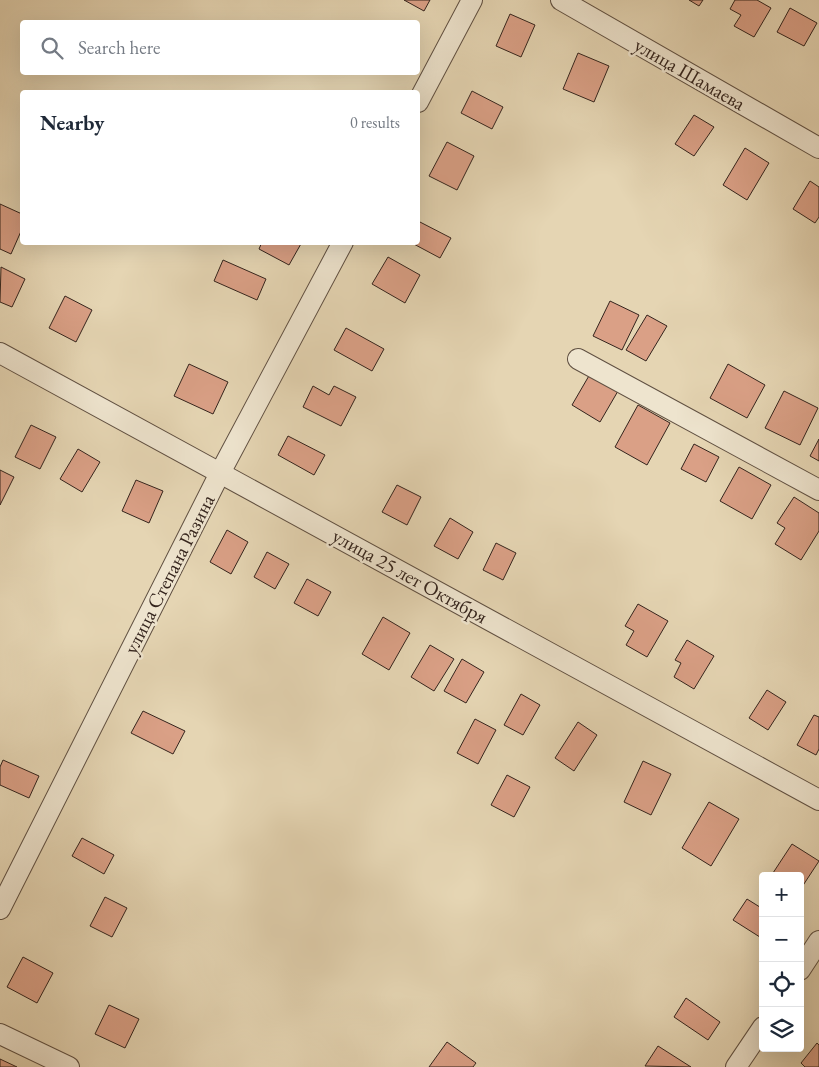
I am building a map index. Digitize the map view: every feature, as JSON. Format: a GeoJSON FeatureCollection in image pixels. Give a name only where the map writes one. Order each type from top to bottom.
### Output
{"type":"FeatureCollection","features":[{"type":"Feature","properties":{"kind":"street"},"geometry":{"type":"LineString","coordinates":[[420,98],[472,0]]}},
{"type":"Feature","properties":{"kind":"street","name":"улица Шамаева"},"geometry":{"type":"LineString","coordinates":[[561,0],[819,148]]}},
{"type":"Feature","properties":{"kind":"street","name":"улица Степана Разина"},"geometry":{"type":"LineString","coordinates":[[0,909],[220,473],[341,245]]}},
{"type":"Feature","properties":{"kind":"street","name":"улица 25 лет Октября"},"geometry":{"type":"LineString","coordinates":[[0,353],[819,800]]}},
{"type":"Feature","properties":{"kind":"street"},"geometry":{"type":"LineString","coordinates":[[578,359],[819,490]]}},
{"type":"Feature","properties":{"kind":"street"},"geometry":{"type":"LineString","coordinates":[[804,964],[819,941]]}},
{"type":"Feature","properties":{"kind":"street"},"geometry":{"type":"LineString","coordinates":[[736,1067],[759,1033]]}},
{"type":"Feature","properties":{"kind":"street"},"geometry":{"type":"LineString","coordinates":[[0,1034],[68,1067]]}},
{"type":"Feature","properties":{"kind":"building"},"geometry":{"type":"Polygon","coordinates":[[[404,0],[430,0],[424,11],[404,0]]]}},
{"type":"Feature","properties":{"kind":"building"},"geometry":{"type":"Polygon","coordinates":[[[689,0],[703,0],[699,6],[689,0]]]}},
{"type":"Feature","properties":{"kind":"building"},"geometry":{"type":"Polygon","coordinates":[[[735,0],[757,0],[771,8],[754,37],[734,26],[741,15],[730,9],[735,0]]]}},
{"type":"Feature","properties":{"kind":"building"},"geometry":{"type":"Polygon","coordinates":[[[790,8],[817,23],[804,46],[777,32],[790,8]]]}},
{"type":"Feature","properties":{"kind":"building"},"geometry":{"type":"Polygon","coordinates":[[[510,14],[535,25],[521,57],[496,46],[510,14]]]}},
{"type":"Feature","properties":{"kind":"building"},"geometry":{"type":"Polygon","coordinates":[[[578,53],[609,66],[594,102],[563,89],[578,53]]]}},
{"type":"Feature","properties":{"kind":"building"},"geometry":{"type":"Polygon","coordinates":[[[472,91],[503,107],[492,129],[461,113],[472,91]]]}},
{"type":"Feature","properties":{"kind":"building"},"geometry":{"type":"Polygon","coordinates":[[[694,115],[714,127],[694,156],[675,144],[694,115]]]}},
{"type":"Feature","properties":{"kind":"building"},"geometry":{"type":"Polygon","coordinates":[[[447,142],[474,156],[457,190],[429,176],[447,142]]]}},
{"type":"Feature","properties":{"kind":"building"},"geometry":{"type":"Polygon","coordinates":[[[745,148],[769,163],[747,200],[723,185],[745,148]]]}},
{"type":"Feature","properties":{"kind":"building"},"geometry":{"type":"Polygon","coordinates":[[[810,181],[819,187],[819,217],[815,223],[793,209],[810,181]]]}},
{"type":"Feature","properties":{"kind":"building"},"geometry":{"type":"Polygon","coordinates":[[[0,204],[20,213],[20,234],[11,254],[0,249],[0,204]]]}},
{"type":"Feature","properties":{"kind":"building"},"geometry":{"type":"Polygon","coordinates":[[[420,222],[451,238],[440,258],[416,245],[420,245],[420,222]]]}},
{"type":"Feature","properties":{"kind":"building"},"geometry":{"type":"Polygon","coordinates":[[[261,245],[300,245],[289,265],[259,249],[261,245]]]}},
{"type":"Feature","properties":{"kind":"building"},"geometry":{"type":"Polygon","coordinates":[[[388,257],[420,275],[405,303],[372,284],[388,257]]]}},
{"type":"Feature","properties":{"kind":"building"},"geometry":{"type":"Polygon","coordinates":[[[223,260],[266,279],[257,300],[214,281],[223,260]]]}},
{"type":"Feature","properties":{"kind":"building"},"geometry":{"type":"Polygon","coordinates":[[[1,267],[25,279],[12,307],[0,302],[1,267]]]}},
{"type":"Feature","properties":{"kind":"building"},"geometry":{"type":"Polygon","coordinates":[[[65,296],[92,310],[76,342],[49,328],[65,296]]]}},
{"type":"Feature","properties":{"kind":"building"},"geometry":{"type":"Polygon","coordinates":[[[610,301],[639,315],[622,350],[593,336],[610,301]]]}},
{"type":"Feature","properties":{"kind":"building"},"geometry":{"type":"Polygon","coordinates":[[[647,315],[667,326],[646,361],[626,350],[647,315]]]}},
{"type":"Feature","properties":{"kind":"building"},"geometry":{"type":"Polygon","coordinates":[[[346,328],[384,349],[372,371],[334,350],[346,328]]]}},
{"type":"Feature","properties":{"kind":"building"},"geometry":{"type":"Polygon","coordinates":[[[189,364],[228,382],[213,414],[174,396],[189,364]]]}},
{"type":"Feature","properties":{"kind":"building"},"geometry":{"type":"Polygon","coordinates":[[[728,364],[765,385],[747,418],[710,398],[728,364]]]}},
{"type":"Feature","properties":{"kind":"building"},"geometry":{"type":"Polygon","coordinates":[[[590,374],[618,391],[600,422],[572,405],[590,374]]]}},
{"type":"Feature","properties":{"kind":"building"},"geometry":{"type":"Polygon","coordinates":[[[313,386],[329,395],[334,386],[356,397],[341,426],[303,407],[313,386]]]}},
{"type":"Feature","properties":{"kind":"building"},"geometry":{"type":"Polygon","coordinates":[[[784,391],[818,408],[800,445],[765,428],[784,391]]]}},
{"type":"Feature","properties":{"kind":"building"},"geometry":{"type":"Polygon","coordinates":[[[638,405],[670,423],[647,465],[615,447],[638,405]]]}},
{"type":"Feature","properties":{"kind":"building"},"geometry":{"type":"Polygon","coordinates":[[[31,425],[56,437],[40,469],[15,457],[31,425]]]}},
{"type":"Feature","properties":{"kind":"building"},"geometry":{"type":"Polygon","coordinates":[[[288,436],[325,455],[314,475],[278,455],[288,436]]]}},
{"type":"Feature","properties":{"kind":"building"},"geometry":{"type":"Polygon","coordinates":[[[819,439],[819,461],[810,456],[819,439]]]}},
{"type":"Feature","properties":{"kind":"building"},"geometry":{"type":"Polygon","coordinates":[[[694,444],[719,457],[706,482],[681,469],[694,444]]]}},
{"type":"Feature","properties":{"kind":"building"},"geometry":{"type":"Polygon","coordinates":[[[78,449],[100,462],[82,492],[60,479],[78,449]]]}},
{"type":"Feature","properties":{"kind":"building"},"geometry":{"type":"Polygon","coordinates":[[[739,467],[771,485],[752,519],[720,501],[739,467]]]}},
{"type":"Feature","properties":{"kind":"building"},"geometry":{"type":"Polygon","coordinates":[[[0,470],[14,477],[0,505],[0,470]]]}},
{"type":"Feature","properties":{"kind":"building"},"geometry":{"type":"Polygon","coordinates":[[[136,480],[163,491],[149,523],[122,511],[136,480]]]}},
{"type":"Feature","properties":{"kind":"building"},"geometry":{"type":"Polygon","coordinates":[[[397,485],[421,497],[407,525],[382,512],[397,485]]]}},
{"type":"Feature","properties":{"kind":"building"},"geometry":{"type":"Polygon","coordinates":[[[794,497],[819,513],[819,531],[801,560],[775,544],[785,528],[777,523],[794,497]]]}},
{"type":"Feature","properties":{"kind":"building"},"geometry":{"type":"Polygon","coordinates":[[[450,518],[473,532],[458,559],[434,546],[450,518]]]}},
{"type":"Feature","properties":{"kind":"building"},"geometry":{"type":"Polygon","coordinates":[[[227,530],[248,542],[231,574],[210,562],[227,530]]]}},
{"type":"Feature","properties":{"kind":"building"},"geometry":{"type":"Polygon","coordinates":[[[496,543],[516,553],[503,580],[483,570],[496,543]]]}},
{"type":"Feature","properties":{"kind":"building"},"geometry":{"type":"Polygon","coordinates":[[[267,552],[289,564],[275,589],[254,577],[267,552]]]}},
{"type":"Feature","properties":{"kind":"building"},"geometry":{"type":"Polygon","coordinates":[[[307,579],[331,592],[318,616],[294,603],[307,579]]]}},
{"type":"Feature","properties":{"kind":"building"},"geometry":{"type":"Polygon","coordinates":[[[638,604],[668,621],[647,657],[626,645],[634,631],[625,626],[638,604]]]}},
{"type":"Feature","properties":{"kind":"building"},"geometry":{"type":"Polygon","coordinates":[[[383,617],[410,633],[389,670],[362,654],[383,617]]]}},
{"type":"Feature","properties":{"kind":"building"},"geometry":{"type":"Polygon","coordinates":[[[687,640],[714,656],[694,689],[674,677],[681,663],[675,660],[687,640]]]}},
{"type":"Feature","properties":{"kind":"building"},"geometry":{"type":"Polygon","coordinates":[[[430,645],[454,659],[434,691],[411,677],[430,645]]]}},
{"type":"Feature","properties":{"kind":"building"},"geometry":{"type":"Polygon","coordinates":[[[462,659],[484,672],[466,703],[444,691],[462,659]]]}},
{"type":"Feature","properties":{"kind":"building"},"geometry":{"type":"Polygon","coordinates":[[[767,690],[786,702],[768,730],[749,718],[767,690]]]}},
{"type":"Feature","properties":{"kind":"building"},"geometry":{"type":"Polygon","coordinates":[[[521,694],[540,705],[523,735],[504,725],[521,694]]]}},
{"type":"Feature","properties":{"kind":"building"},"geometry":{"type":"Polygon","coordinates":[[[143,711],[185,731],[173,754],[131,733],[143,711]]]}},
{"type":"Feature","properties":{"kind":"building"},"geometry":{"type":"Polygon","coordinates":[[[814,715],[819,717],[819,749],[816,755],[797,745],[814,715]]]}},
{"type":"Feature","properties":{"kind":"building"},"geometry":{"type":"Polygon","coordinates":[[[475,719],[496,730],[478,764],[457,753],[475,719]]]}},
{"type":"Feature","properties":{"kind":"building"},"geometry":{"type":"Polygon","coordinates":[[[578,722],[597,735],[574,771],[555,758],[578,722]]]}},
{"type":"Feature","properties":{"kind":"building"},"geometry":{"type":"Polygon","coordinates":[[[3,760],[39,776],[29,798],[0,785],[0,767],[3,760]]]}},
{"type":"Feature","properties":{"kind":"building"},"geometry":{"type":"Polygon","coordinates":[[[643,761],[671,774],[651,815],[624,802],[643,761]]]}},
{"type":"Feature","properties":{"kind":"building"},"geometry":{"type":"Polygon","coordinates":[[[507,775],[530,787],[514,817],[491,805],[507,775]]]}},
{"type":"Feature","properties":{"kind":"building"},"geometry":{"type":"Polygon","coordinates":[[[709,802],[739,819],[711,866],[682,848],[709,802]]]}},
{"type":"Feature","properties":{"kind":"building"},"geometry":{"type":"Polygon","coordinates":[[[82,838],[114,855],[104,874],[72,856],[82,838]]]}},
{"type":"Feature","properties":{"kind":"building"},"geometry":{"type":"Polygon","coordinates":[[[792,844],[819,861],[804,884],[804,872],[774,872],[792,844]]]}},
{"type":"Feature","properties":{"kind":"building"},"geometry":{"type":"Polygon","coordinates":[[[105,897],[127,908],[112,937],[90,926],[105,897]]]}},
{"type":"Feature","properties":{"kind":"building"},"geometry":{"type":"Polygon","coordinates":[[[747,899],[759,906],[759,936],[733,920],[747,899]]]}},
{"type":"Feature","properties":{"kind":"building"},"geometry":{"type":"Polygon","coordinates":[[[23,957],[53,973],[37,1003],[7,987],[23,957]]]}},
{"type":"Feature","properties":{"kind":"building"},"geometry":{"type":"Polygon","coordinates":[[[686,998],[720,1022],[708,1040],[674,1017],[686,998]]]}},
{"type":"Feature","properties":{"kind":"building"},"geometry":{"type":"Polygon","coordinates":[[[109,1005],[139,1019],[125,1048],[95,1034],[109,1005]]]}},
{"type":"Feature","properties":{"kind":"building"},"geometry":{"type":"Polygon","coordinates":[[[447,1042],[476,1063],[473,1067],[429,1067],[447,1042]]]}},
{"type":"Feature","properties":{"kind":"building"},"geometry":{"type":"Polygon","coordinates":[[[817,1043],[819,1045],[819,1067],[805,1067],[801,1063],[817,1043]]]}},
{"type":"Feature","properties":{"kind":"building"},"geometry":{"type":"Polygon","coordinates":[[[658,1046],[691,1067],[645,1066],[658,1046]]]}},
{"type":"Feature","properties":{"kind":"building"},"geometry":{"type":"Polygon","coordinates":[[[0,1059],[17,1067],[0,1067],[0,1059]]]}}]}
